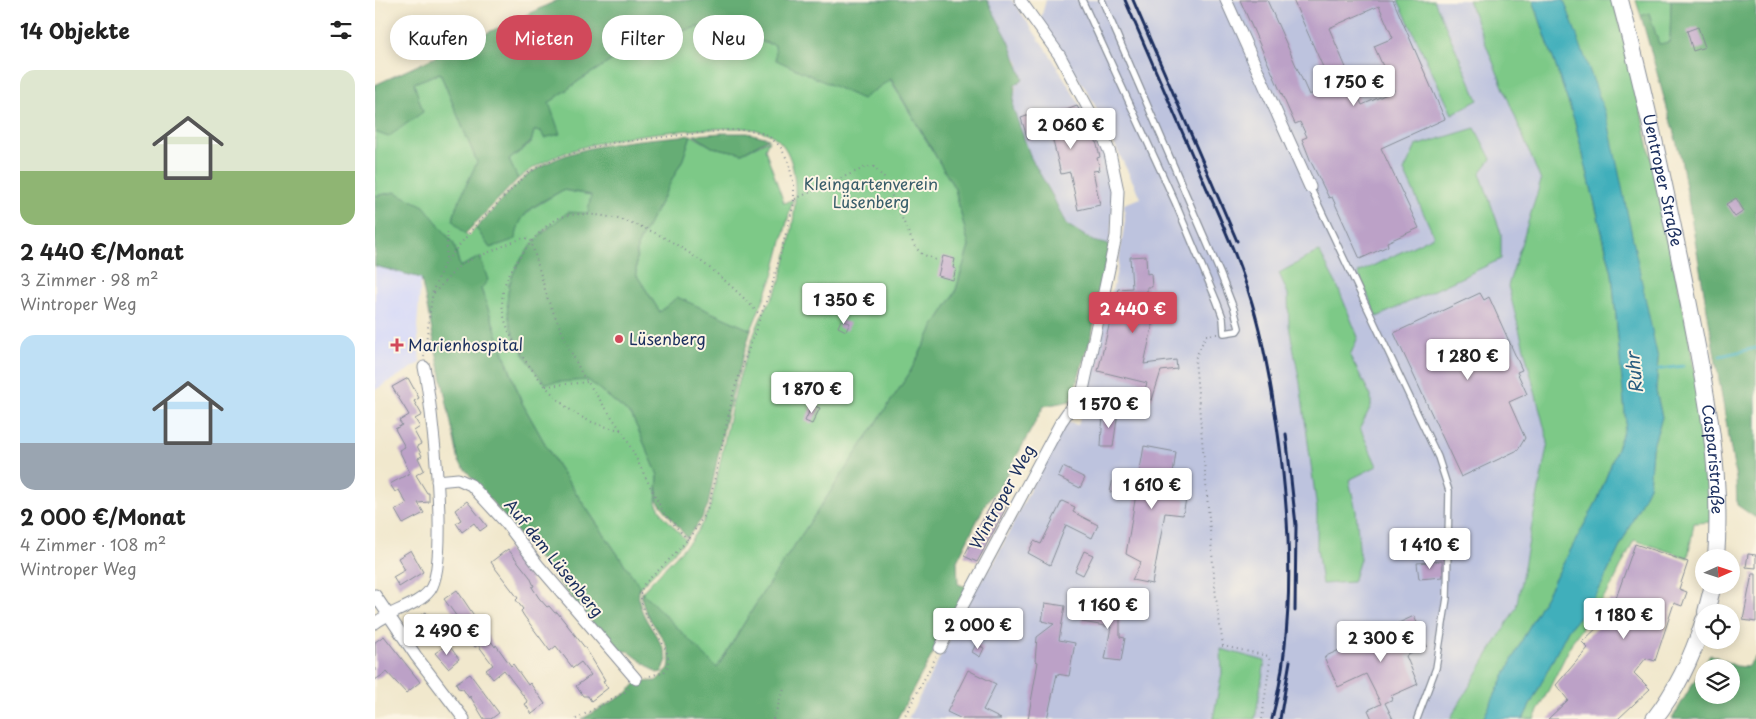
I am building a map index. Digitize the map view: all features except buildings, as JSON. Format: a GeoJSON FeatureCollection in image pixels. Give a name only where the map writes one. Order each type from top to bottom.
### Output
{"type":"FeatureCollection","features":[{"type":"Feature","properties":{"kind":"main road","name":"Uentroper Straße"},"geometry":{"type":"LineString","coordinates":[[1620,0],[1659,160],[1699,360]]}},
{"type":"Feature","properties":{"kind":"main road","name":"Casparistraße"},"geometry":{"type":"LineString","coordinates":[[1699,360],[1713,442],[1719,500],[1716,549]]}},
{"type":"Feature","properties":{"kind":"main road"},"geometry":{"type":"LineString","coordinates":[[1654,719],[1676,687],[1695,644]]}},
{"type":"Feature","properties":{"kind":"street","name":"Wintroper Weg"},"geometry":{"type":"LineString","coordinates":[[940,648],[1061,422],[1083,390],[1117,229],[1118,191],[1110,153],[1060,56],[1020,0]]}},
{"type":"Feature","properties":{"kind":"street"},"geometry":{"type":"LineString","coordinates":[[1226,0],[1310,187]]}},
{"type":"Feature","properties":{"kind":"street"},"geometry":{"type":"LineString","coordinates":[[375,623],[387,614],[424,596],[435,580],[439,557],[437,481],[433,421],[424,367]]}},
{"type":"Feature","properties":{"kind":"street","name":"Auf dem Lüsenberg"},"geometry":{"type":"LineString","coordinates":[[437,481],[458,479],[471,485],[506,523],[636,679]]}},
{"type":"Feature","properties":{"kind":"street"},"geometry":{"type":"LineString","coordinates":[[375,595],[464,719]]}},
{"type":"Feature","properties":{"kind":"lane"},"geometry":{"type":"LineString","coordinates":[[1082,0],[1175,202],[1223,318],[1224,334],[1237,331],[1239,328],[1234,309],[1101,0]]}},
{"type":"Feature","properties":{"kind":"lane"},"geometry":{"type":"LineString","coordinates":[[1310,187],[1438,457],[1449,491],[1446,611],[1435,668],[1417,719]]}},
{"type":"Feature","properties":{"kind":"path"},"geometry":{"type":"LineString","coordinates":[[424,367],[425,347],[435,281],[446,261],[475,226],[529,172],[556,158],[610,143],[727,130],[759,132],[771,137],[780,146],[791,172],[795,198],[784,246],[734,390],[709,505],[702,520],[688,540],[641,588],[642,605],[664,645],[668,661],[666,669],[662,674],[636,679]]}},
{"type":"Feature","properties":{"kind":"path"},"geometry":{"type":"LineString","coordinates":[[795,198],[865,168],[874,167],[884,178],[915,247],[922,254],[936,260]]}},
{"type":"Feature","properties":{"kind":"path"},"geometry":{"type":"LineString","coordinates":[[621,430],[590,422],[574,414],[545,386],[517,346],[503,309],[502,296],[506,280],[531,241],[554,220],[566,215],[599,216],[629,223],[661,237],[708,265],[735,289],[760,316]]}},
{"type":"Feature","properties":{"kind":"path"},"geometry":{"type":"LineString","coordinates":[[446,261],[449,230]]}},
{"type":"Feature","properties":{"kind":"path"},"geometry":{"type":"LineString","coordinates":[[432,295],[461,264],[520,239],[531,241]]}},
{"type":"Feature","properties":{"kind":"path"},"geometry":{"type":"LineString","coordinates":[[531,241],[548,300],[567,344],[588,382],[621,430],[663,512],[688,540]]}},
{"type":"Feature","properties":{"kind":"path"},"geometry":{"type":"LineString","coordinates":[[1224,334],[1206,335],[1195,359],[1198,410],[1223,646],[1268,656],[1270,661],[1262,719]]}},
{"type":"Feature","properties":{"kind":"path"},"geometry":{"type":"LineString","coordinates":[[545,386],[588,382]]}},
{"type":"Feature","properties":{"kind":"path"},"geometry":{"type":"LineString","coordinates":[[903,719],[940,648]]}},
{"type":"Feature","properties":{"kind":"path"},"geometry":{"type":"LineString","coordinates":[[773,719],[784,689]]}},
{"type":"Feature","properties":{"kind":"path"},"geometry":{"type":"LineString","coordinates":[[576,719],[625,692]]}},
{"type":"Feature","properties":{"kind":"shaded area"},"geometry":{"type":"Polygon","coordinates":[[[987,0],[1012,0],[1052,58],[1102,142],[1114,196],[1110,245],[1093,241],[1065,224],[1052,195],[1031,158],[1013,108],[1019,64],[987,0]]]}},
{"type":"Feature","properties":{"kind":"shaded area"},"geometry":{"type":"Polygon","coordinates":[[[1046,0],[1468,0],[1541,181],[1508,287],[1548,442],[1516,608],[1450,719],[1255,719],[1265,661],[1221,650],[1222,673],[1213,719],[908,719],[978,584],[992,567],[1041,467],[1067,422],[1078,425],[1118,267],[1125,220],[1124,204],[1141,198],[1089,94],[1040,21],[1046,0]],[[1319,251],[1288,294],[1289,326],[1300,383],[1317,509],[1317,548],[1322,584],[1353,582],[1356,511],[1349,480],[1377,466],[1360,428],[1371,406],[1371,396],[1350,356],[1358,337],[1337,285],[1319,251]]]}},
{"type":"Feature","properties":{"kind":"shaded area","name":"Marienhospital"},"geometry":{"type":"Polygon","coordinates":[[[375,266],[421,278],[417,326],[420,363],[375,390],[375,266]]]}},
{"type":"Feature","properties":{"kind":"green space"},"geometry":{"type":"Polygon","coordinates":[[[558,0],[987,0],[1009,41],[1023,79],[1015,85],[1013,108],[1031,158],[1066,224],[1093,241],[1110,245],[1092,334],[1071,401],[1044,406],[1001,485],[986,503],[957,561],[958,584],[967,587],[897,719],[582,719],[627,693],[637,682],[656,681],[669,668],[670,658],[667,648],[646,611],[642,602],[642,592],[717,668],[762,594],[909,374],[935,324],[955,293],[969,246],[955,189],[891,79],[862,99],[776,60],[775,45],[764,42],[764,15],[693,15],[693,28],[683,31],[683,15],[602,15],[602,60],[612,60],[580,80],[549,103],[560,134],[544,138],[541,131],[534,131],[531,142],[509,160],[518,179],[465,234],[453,221],[456,207],[477,162],[440,73],[414,83],[423,112],[388,137],[375,132],[375,85],[429,60],[486,60],[486,33],[496,29],[496,60],[592,60],[592,15],[526,15],[558,0]]]}},
{"type":"Feature","properties":{"kind":"green space"},"geometry":{"type":"Polygon","coordinates":[[[1398,0],[1434,0],[1478,100],[1452,114],[1398,0]]]}},
{"type":"Feature","properties":{"kind":"green space"},"geometry":{"type":"Polygon","coordinates":[[[1468,0],[1533,0],[1575,122],[1612,274],[1626,424],[1598,499],[1521,642],[1483,719],[1450,719],[1516,608],[1548,442],[1508,286],[1541,181],[1468,0]]]}},
{"type":"Feature","properties":{"kind":"green space"},"geometry":{"type":"Polygon","coordinates":[[[1564,0],[1613,0],[1636,88],[1688,332],[1708,459],[1712,522],[1694,523],[1688,558],[1634,540],[1611,587],[1574,639],[1534,719],[1523,719],[1568,630],[1598,592],[1649,486],[1652,449],[1662,417],[1656,391],[1658,359],[1564,0]]]}},
{"type":"Feature","properties":{"kind":"green space"},"geometry":{"type":"Polygon","coordinates":[[[1636,0],[1671,0],[1670,42],[1659,45],[1649,13],[1641,16],[1636,0]]]}},
{"type":"Feature","properties":{"kind":"green space"},"geometry":{"type":"Polygon","coordinates":[[[1671,0],[1756,1],[1756,518],[1737,505],[1736,479],[1681,158],[1641,16],[1649,13],[1659,44],[1670,42],[1671,0]]]}},
{"type":"Feature","properties":{"kind":"green space","name":"Kleingartenverein Lüsenberg"},"geometry":{"type":"Polygon","coordinates":[[[693,28],[693,60],[764,60],[764,42],[890,79],[955,189],[969,246],[955,293],[935,324],[909,374],[762,594],[716,669],[642,592],[691,540],[703,522],[710,506],[741,372],[759,322],[778,285],[788,248],[795,207],[795,187],[793,168],[787,152],[773,136],[758,130],[745,128],[689,130],[626,137],[566,153],[540,164],[518,179],[509,160],[531,143],[534,131],[541,131],[549,103],[580,80],[612,60],[683,60],[683,31],[693,28]]]}},
{"type":"Feature","properties":{"kind":"green space"},"geometry":{"type":"Polygon","coordinates":[[[440,73],[477,162],[456,207],[453,221],[468,236],[476,228],[490,248],[534,207],[563,190],[591,195],[588,213],[546,228],[521,261],[508,285],[588,380],[632,416],[658,475],[656,502],[663,515],[686,540],[640,587],[557,465],[521,401],[481,289],[480,257],[460,267],[454,244],[395,192],[375,196],[375,132],[388,136],[414,83],[440,73]]]}},
{"type":"Feature","properties":{"kind":"green space"},"geometry":{"type":"Polygon","coordinates":[[[1475,128],[1491,159],[1480,173],[1501,233],[1501,259],[1377,317],[1358,273],[1434,236],[1404,171],[1416,146],[1475,128]]]}},
{"type":"Feature","properties":{"kind":"green space"},"geometry":{"type":"Polygon","coordinates":[[[748,133],[769,138],[742,153],[712,147],[694,135],[748,133]]]}},
{"type":"Feature","properties":{"kind":"green space"},"geometry":{"type":"Polygon","coordinates":[[[691,135],[712,147],[742,153],[769,140],[765,149],[784,203],[793,199],[773,276],[751,330],[677,298],[660,312],[636,274],[637,246],[683,159],[691,135]]]}},
{"type":"Feature","properties":{"kind":"green space"},"geometry":{"type":"Polygon","coordinates":[[[691,135],[683,159],[637,246],[636,274],[660,312],[677,297],[751,330],[727,413],[708,505],[701,520],[687,538],[657,500],[658,475],[632,416],[588,380],[545,383],[526,358],[514,335],[508,313],[508,292],[514,271],[527,251],[544,232],[568,212],[588,213],[591,195],[563,190],[532,208],[526,214],[521,221],[516,239],[490,248],[476,228],[518,183],[536,169],[556,159],[577,151],[600,146],[691,135]]]}},
{"type":"Feature","properties":{"kind":"green space"},"geometry":{"type":"Polygon","coordinates":[[[395,192],[424,206],[454,244],[460,267],[480,257],[488,280],[481,289],[521,401],[557,465],[640,587],[639,596],[643,613],[662,645],[667,660],[662,672],[657,673],[628,651],[616,652],[459,462],[421,278],[375,266],[375,196],[395,192]]]}},
{"type":"Feature","properties":{"kind":"green space"},"geometry":{"type":"Polygon","coordinates":[[[1319,251],[1337,285],[1358,337],[1350,356],[1371,396],[1371,406],[1360,428],[1377,466],[1349,480],[1356,511],[1360,559],[1353,582],[1322,584],[1317,548],[1317,509],[1300,383],[1289,326],[1288,294],[1279,273],[1319,251]]]}},
{"type":"Feature","properties":{"kind":"green space"},"geometry":{"type":"Polygon","coordinates":[[[1221,649],[1265,661],[1255,719],[1213,719],[1222,673],[1221,649]]]}},
{"type":"Feature","properties":{"kind":"green space"},"geometry":{"type":"Polygon","coordinates":[[[1710,654],[1721,659],[1707,659],[1710,654]]]}},
{"type":"Feature","properties":{"kind":"green space"},"geometry":{"type":"Polygon","coordinates":[[[1756,656],[1756,719],[1672,719],[1695,680],[1695,704],[1740,704],[1740,666],[1747,667],[1756,656]]]}},
{"type":"Feature","properties":{"kind":"water","name":"Ruhr"},"geometry":{"type":"Polygon","coordinates":[[[1533,0],[1564,0],[1608,121],[1658,359],[1656,391],[1662,417],[1652,449],[1649,486],[1598,592],[1568,630],[1523,719],[1483,719],[1521,642],[1598,499],[1626,424],[1612,273],[1575,122],[1533,0]]]}},
{"type":"Feature","properties":{"kind":"waterway"},"geometry":{"type":"LineString","coordinates":[[1720,356],[1756,348]]}},
{"type":"Feature","properties":{"kind":"waterway","name":"Ruhr"},"geometry":{"type":"LineString","coordinates":[[1654,370],[1683,366]]}},
{"type":"Feature","properties":{"kind":"railway"},"geometry":{"type":"LineString","coordinates":[[1125,0],[1235,254],[1252,303],[1267,364],[1282,463],[1289,573],[1285,646],[1280,683],[1272,719]]}},
{"type":"Feature","properties":{"kind":"railway"},"geometry":{"type":"LineString","coordinates":[[1133,0],[1237,241]]}},
{"type":"Feature","properties":{"kind":"railway"},"geometry":{"type":"LineString","coordinates":[[1286,434],[1296,525],[1295,611]]}},
{"type":"Feature","properties":{"kind":"railway"},"geometry":{"type":"LineString","coordinates":[[1280,719],[1290,661]]}},
{"type":"Feature","properties":{"kind":"place","name":"Lüsenberg"},"geometry":{"type":"Point","coordinates":[619,339]}},
{"type":"Feature","properties":{"kind":"place","name":"Marienhospital"},"geometry":{"type":"Point","coordinates":[397,345]}}]}
